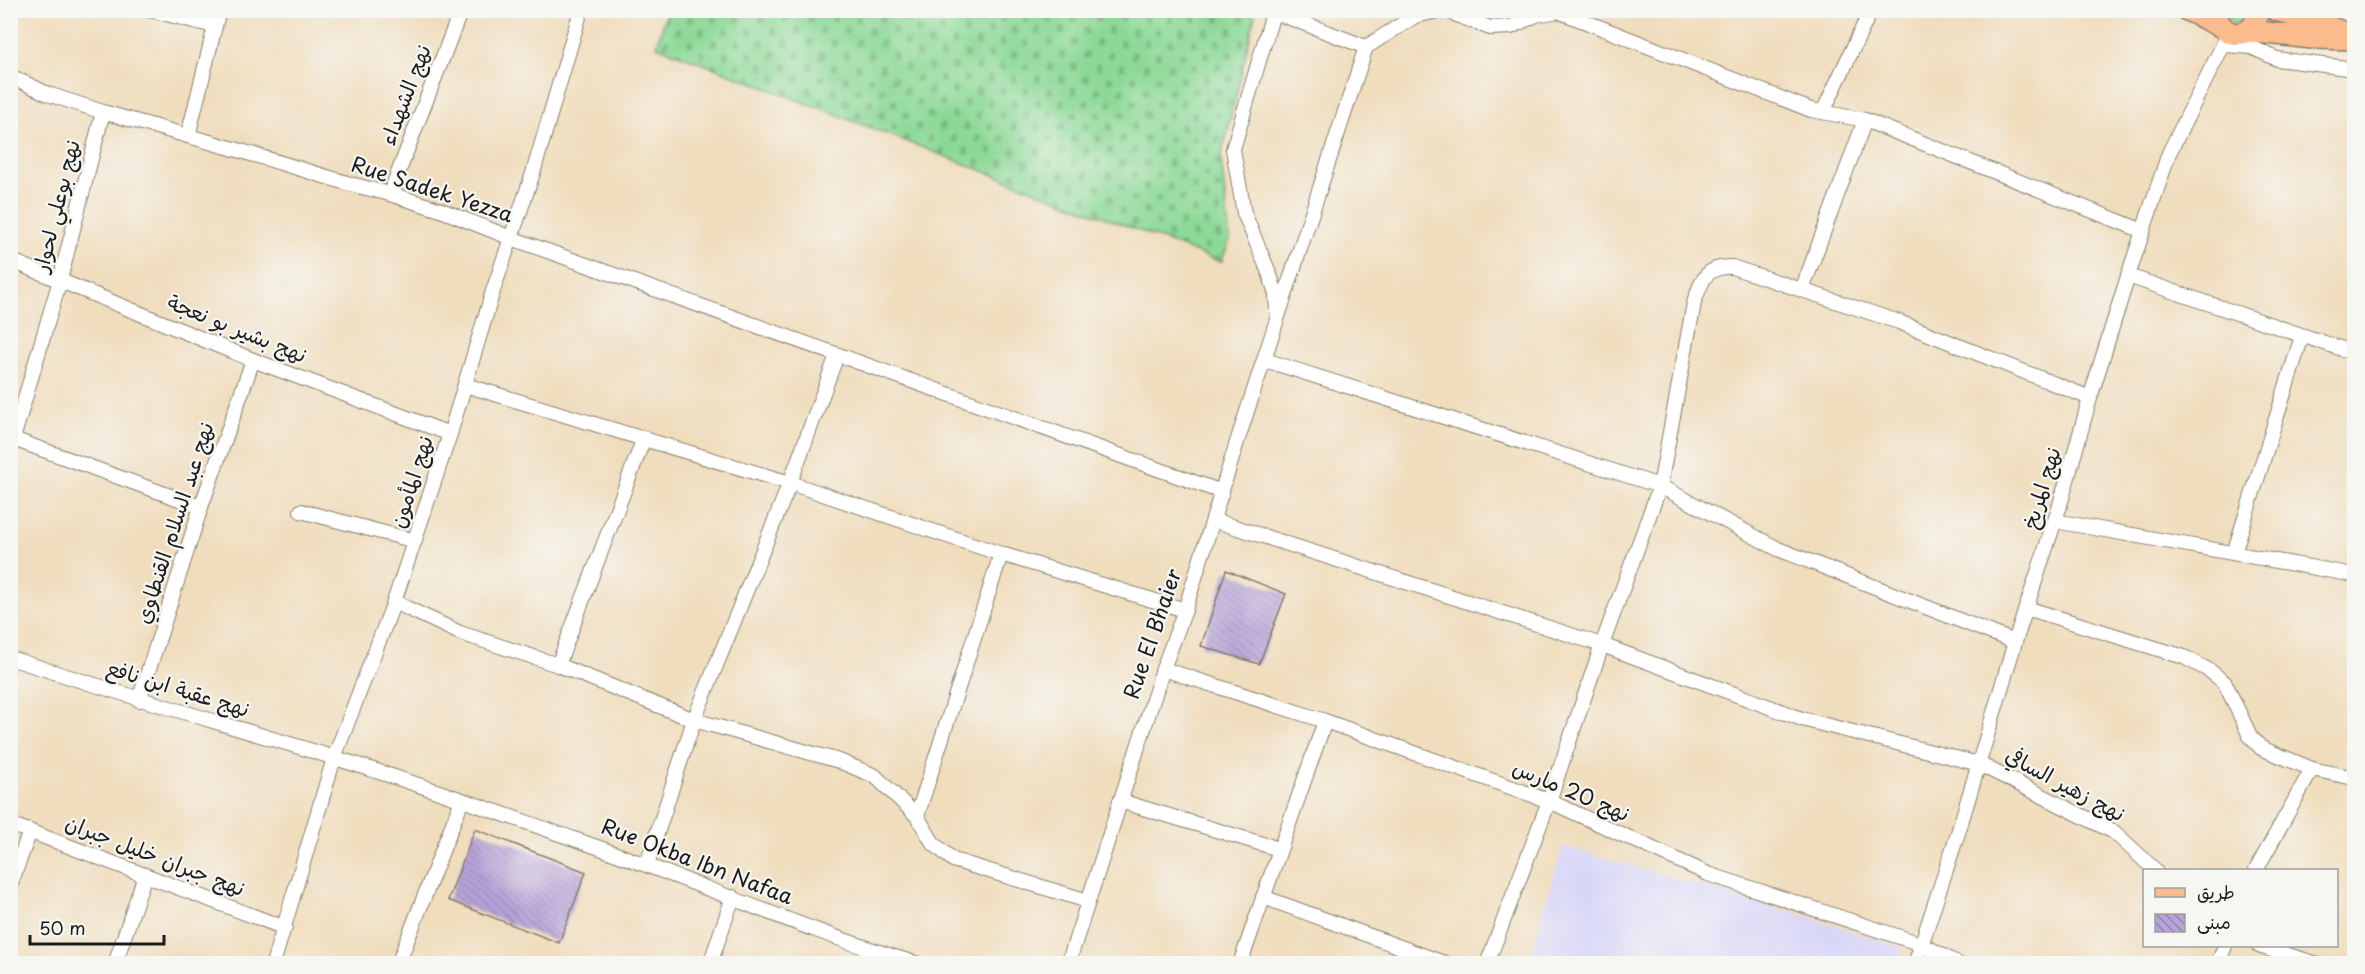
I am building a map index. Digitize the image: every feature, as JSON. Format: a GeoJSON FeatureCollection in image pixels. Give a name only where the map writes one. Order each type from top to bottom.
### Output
{"type":"FeatureCollection","features":[{"type":"Feature","properties":{"kind":"main road"},"geometry":{"type":"LineString","coordinates":[[2187,10],[2228,29],[2312,38],[2355,38]]}},
{"type":"Feature","properties":{"kind":"main road"},"geometry":{"type":"LineString","coordinates":[[2228,29],[2256,22],[2257,10]]}},
{"type":"Feature","properties":{"kind":"main road"},"geometry":{"type":"LineString","coordinates":[[2276,10],[2325,25],[2355,38]]}},
{"type":"Feature","properties":{"kind":"street"},"geometry":{"type":"LineString","coordinates":[[150,10],[214,26]]}},
{"type":"Feature","properties":{"kind":"street"},"geometry":{"type":"LineString","coordinates":[[188,136],[219,10]]}},
{"type":"Feature","properties":{"kind":"street","name":"نهج الشهداء"},"geometry":{"type":"LineString","coordinates":[[390,194],[461,10]]}},
{"type":"Feature","properties":{"kind":"street","name":"نهج المأمون"},"geometry":{"type":"LineString","coordinates":[[273,963],[334,758],[394,602],[450,434],[533,173],[581,10]]}},
{"type":"Feature","properties":{"kind":"street"},"geometry":{"type":"LineString","coordinates":[[1823,112],[1871,10]]}},
{"type":"Feature","properties":{"kind":"street"},"geometry":{"type":"LineString","coordinates":[[1278,319],[1276,294],[1270,275],[1244,213],[1233,149],[1272,11],[1366,47],[1415,16],[1433,12],[1447,11],[1490,28],[1511,27],[1536,15],[1558,11],[1811,110],[1866,120],[2143,231]]}},
{"type":"Feature","properties":{"kind":"street"},"geometry":{"type":"LineString","coordinates":[[2228,29],[2251,47],[2277,59],[2355,69]]}},
{"type":"Feature","properties":{"kind":"street","name":"نهج المريخ"},"geometry":{"type":"LineString","coordinates":[[1915,963],[2055,521],[2128,276],[2169,153],[2228,29]]}},
{"type":"Feature","properties":{"kind":"street","name":"Rue El Bhaier"},"geometry":{"type":"LineString","coordinates":[[1068,963],[1163,669],[1185,610],[1366,47]]}},
{"type":"Feature","properties":{"kind":"street","name":"Rue Sadek Yezza"},"geometry":{"type":"LineString","coordinates":[[10,76],[48,94],[103,112],[441,210],[511,238],[1222,492]]}},
{"type":"Feature","properties":{"kind":"street","name":"نهج بوعلي لحوار"},"geometry":{"type":"LineString","coordinates":[[12,444],[60,280],[103,112]]}},
{"type":"Feature","properties":{"kind":"street"},"geometry":{"type":"LineString","coordinates":[[1802,290],[1866,120]]}},
{"type":"Feature","properties":{"kind":"street","name":"نهج بشير بو نعجة"},"geometry":{"type":"LineString","coordinates":[[10,260],[253,360],[450,434]]}},
{"type":"Feature","properties":{"kind":"street"},"geometry":{"type":"LineString","coordinates":[[1487,963],[1549,801],[1602,645],[1660,486],[1694,303],[1703,279],[1710,271],[1732,267],[1899,322],[2090,398]]}},
{"type":"Feature","properties":{"kind":"street"},"geometry":{"type":"LineString","coordinates":[[2128,276],[2355,352]]}},
{"type":"Feature","properties":{"kind":"street"},"geometry":{"type":"LineString","coordinates":[[2234,553],[2302,336]]}},
{"type":"Feature","properties":{"kind":"street"},"geometry":{"type":"LineString","coordinates":[[647,864],[694,720],[790,483],[837,355]]}},
{"type":"Feature","properties":{"kind":"street","name":"نهج عبد السلام القنطاوي"},"geometry":{"type":"LineString","coordinates":[[139,700],[201,507],[253,360]]}},
{"type":"Feature","properties":{"kind":"street"},"geometry":{"type":"LineString","coordinates":[[1264,360],[1660,486],[1778,549],[2015,642]]}},
{"type":"Feature","properties":{"kind":"street"},"geometry":{"type":"LineString","coordinates":[[465,385],[790,483],[1001,554],[1185,610]]}},
{"type":"Feature","properties":{"kind":"street"},"geometry":{"type":"LineString","coordinates":[[558,665],[644,438]]}},
{"type":"Feature","properties":{"kind":"street"},"geometry":{"type":"LineString","coordinates":[[12,444],[201,507]]}},
{"type":"Feature","properties":{"kind":"street"},"geometry":{"type":"LineString","coordinates":[[301,511],[415,541]]}},
{"type":"Feature","properties":{"kind":"street","name":"نهج زهير السافي"},"geometry":{"type":"LineString","coordinates":[[1213,520],[1602,645],[1802,719],[1979,764],[2114,832],[2154,869]]}},
{"type":"Feature","properties":{"kind":"street"},"geometry":{"type":"LineString","coordinates":[[2055,521],[2355,575]]}},
{"type":"Feature","properties":{"kind":"street"},"geometry":{"type":"LineString","coordinates":[[917,816],[1001,554]]}},
{"type":"Feature","properties":{"kind":"street"},"geometry":{"type":"LineString","coordinates":[[394,602],[460,633],[558,665],[694,720],[839,761],[875,776],[917,816],[933,843],[953,860],[1088,901]]}},
{"type":"Feature","properties":{"kind":"street"},"geometry":{"type":"LineString","coordinates":[[2026,608],[2184,657],[2210,671],[2225,683],[2250,736],[2261,748],[2312,769],[2355,778]]}},
{"type":"Feature","properties":{"kind":"street","name":"نهج عقبة ابن نافع"},"geometry":{"type":"LineString","coordinates":[[10,658],[139,700],[334,758]]}},
{"type":"Feature","properties":{"kind":"street","name":"نهج 20 مارس"},"geometry":{"type":"LineString","coordinates":[[1163,669],[1325,721],[1549,801],[1707,873],[1921,944],[1958,963]]}},
{"type":"Feature","properties":{"kind":"street"},"geometry":{"type":"LineString","coordinates":[[1240,963],[1325,721]]}},
{"type":"Feature","properties":{"kind":"street","name":"Rue Okba Ibn Nafaa"},"geometry":{"type":"LineString","coordinates":[[334,758],[647,864],[866,949],[918,963]]}},
{"type":"Feature","properties":{"kind":"street"},"geometry":{"type":"LineString","coordinates":[[2257,869],[2312,769]]}},
{"type":"Feature","properties":{"kind":"street"},"geometry":{"type":"LineString","coordinates":[[398,963],[462,800]]}},
{"type":"Feature","properties":{"kind":"street"},"geometry":{"type":"LineString","coordinates":[[1120,801],[1279,849]]}},
{"type":"Feature","properties":{"kind":"street","name":"نهج جبران خليل جبران"},"geometry":{"type":"LineString","coordinates":[[10,824],[285,928]]}},
{"type":"Feature","properties":{"kind":"street"},"geometry":{"type":"LineString","coordinates":[[10,886],[30,831]]}},
{"type":"Feature","properties":{"kind":"street"},"geometry":{"type":"LineString","coordinates":[[115,963],[146,875]]}},
{"type":"Feature","properties":{"kind":"street"},"geometry":{"type":"LineString","coordinates":[[710,963],[733,897]]}},
{"type":"Feature","properties":{"kind":"street"},"geometry":{"type":"LineString","coordinates":[[1263,897],[1447,963]]}},
{"type":"Feature","properties":{"kind":"street"},"geometry":{"type":"LineString","coordinates":[[2218,963],[2224,947]]}},
{"type":"Feature","properties":{"kind":"street"},"geometry":{"type":"LineString","coordinates":[[2265,947],[2316,963]]}},
{"type":"Feature","properties":{"kind":"shaded area"},"geometry":{"type":"Polygon","coordinates":[[[1563,846],[1812,918],[1903,948],[1898,964],[1528,963],[1563,846]]]}},
{"type":"Feature","properties":{"kind":"green space"},"geometry":{"type":"Polygon","coordinates":[[[2247,10],[2245,23],[2233,25],[2227,15],[2228,11],[2247,10]]]}},
{"type":"Feature","properties":{"kind":"green space"},"geometry":{"type":"Polygon","coordinates":[[[667,11],[1242,11],[1255,16],[1221,158],[1230,240],[1221,262],[657,46],[667,11]]]}},
{"type":"Feature","properties":{"kind":"building"},"geometry":{"type":"Polygon","coordinates":[[[1226,570],[1286,594],[1259,664],[1201,646],[1226,570]]]}},
{"type":"Feature","properties":{"kind":"building"},"geometry":{"type":"Polygon","coordinates":[[[475,829],[586,872],[559,943],[448,900],[475,829]]]}}]}
